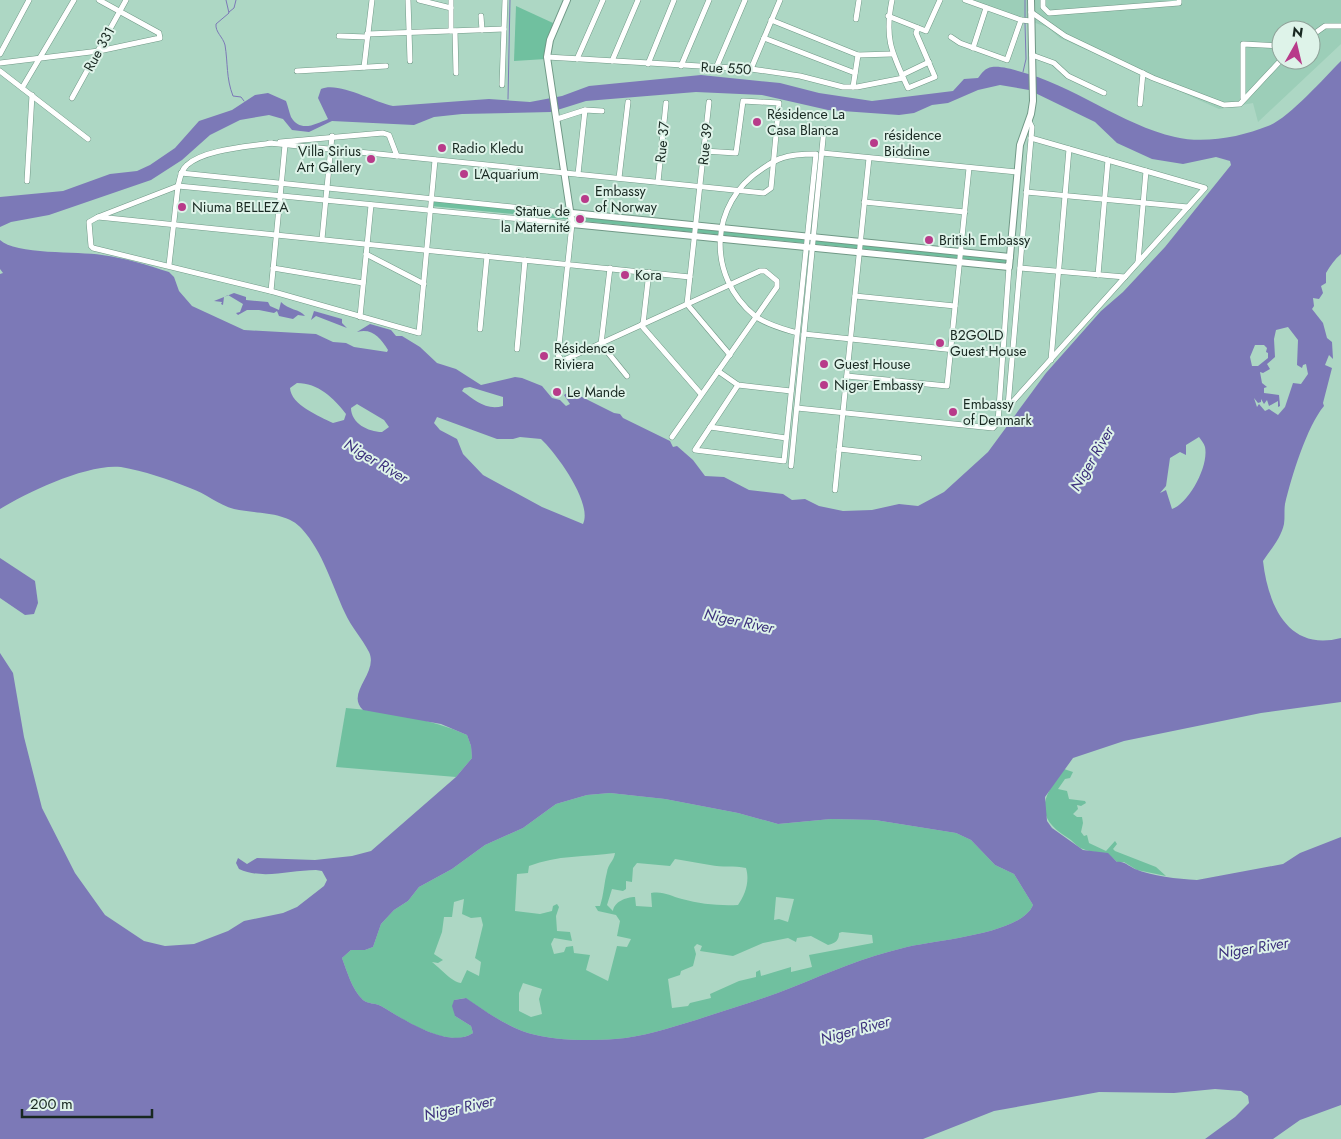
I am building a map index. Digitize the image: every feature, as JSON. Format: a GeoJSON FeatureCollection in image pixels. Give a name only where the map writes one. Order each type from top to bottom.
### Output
{"type":"FeatureCollection","features":[{"type":"Feature","properties":{"kind":"street"},"geometry":{"type":"LineString","coordinates":[[0,54],[29,0]]}},
{"type":"Feature","properties":{"kind":"street"},"geometry":{"type":"LineString","coordinates":[[22,88],[74,0]]}},
{"type":"Feature","properties":{"kind":"street"},"geometry":{"type":"LineString","coordinates":[[0,63],[100,51],[160,38],[159,33],[99,0]]}},
{"type":"Feature","properties":{"kind":"street","name":"Rue 331"},"geometry":{"type":"LineString","coordinates":[[72,98],[100,51],[126,0]]}},
{"type":"Feature","properties":{"kind":"street"},"geometry":{"type":"LineString","coordinates":[[364,67],[372,0]]}},
{"type":"Feature","properties":{"kind":"street"},"geometry":{"type":"LineString","coordinates":[[408,0],[410,61]]}},
{"type":"Feature","properties":{"kind":"street"},"geometry":{"type":"LineString","coordinates":[[419,0],[452,8]]}},
{"type":"Feature","properties":{"kind":"street"},"geometry":{"type":"LineString","coordinates":[[452,0],[456,73]]}},
{"type":"Feature","properties":{"kind":"street"},"geometry":{"type":"LineString","coordinates":[[502,85],[505,0]]}},
{"type":"Feature","properties":{"kind":"street"},"geometry":{"type":"LineString","coordinates":[[567,0],[550,40],[547,57],[572,213],[559,358],[566,360],[760,271],[765,271],[777,281],[778,287],[672,437]]}},
{"type":"Feature","properties":{"kind":"street"},"geometry":{"type":"LineString","coordinates":[[577,59],[603,0]]}},
{"type":"Feature","properties":{"kind":"street"},"geometry":{"type":"LineString","coordinates":[[612,61],[638,0]]}},
{"type":"Feature","properties":{"kind":"street"},"geometry":{"type":"LineString","coordinates":[[648,64],[674,0]]}},
{"type":"Feature","properties":{"kind":"street"},"geometry":{"type":"LineString","coordinates":[[681,66],[710,0]]}},
{"type":"Feature","properties":{"kind":"street"},"geometry":{"type":"LineString","coordinates":[[716,68],[745,0]]}},
{"type":"Feature","properties":{"kind":"street"},"geometry":{"type":"LineString","coordinates":[[856,19],[859,0]]}},
{"type":"Feature","properties":{"kind":"street"},"geometry":{"type":"LineString","coordinates":[[892,0],[888,16],[892,54],[908,88],[935,76],[916,34],[918,28]]}},
{"type":"Feature","properties":{"kind":"street"},"geometry":{"type":"LineString","coordinates":[[888,16],[926,30],[940,0]]}},
{"type":"Feature","properties":{"kind":"street"},"geometry":{"type":"LineString","coordinates":[[965,0],[1021,20],[1031,21]]}},
{"type":"Feature","properties":{"kind":"street"},"geometry":{"type":"LineString","coordinates":[[797,408],[993,428],[998,422],[1020,146],[1029,121],[1033,101],[1030,0]]}},
{"type":"Feature","properties":{"kind":"street"},"geometry":{"type":"LineString","coordinates":[[1043,0],[1043,7],[1050,13],[1179,3],[1178,0]]}},
{"type":"Feature","properties":{"kind":"street"},"geometry":{"type":"LineString","coordinates":[[1134,0],[1134,7]]}},
{"type":"Feature","properties":{"kind":"street"},"geometry":{"type":"LineString","coordinates":[[751,69],[778,1]]}},
{"type":"Feature","properties":{"kind":"street"},"geometry":{"type":"LineString","coordinates":[[973,48],[986,8]]}},
{"type":"Feature","properties":{"kind":"street"},"geometry":{"type":"LineString","coordinates":[[1031,12],[1065,36],[1143,73],[1224,105],[1240,104],[1272,70]]}},
{"type":"Feature","properties":{"kind":"street"},"geometry":{"type":"LineString","coordinates":[[481,16],[482,30]]}},
{"type":"Feature","properties":{"kind":"street"},"geometry":{"type":"LineString","coordinates":[[771,20],[858,56],[892,54]]}},
{"type":"Feature","properties":{"kind":"street"},"geometry":{"type":"LineString","coordinates":[[951,37],[973,48],[1007,60],[1021,20]]}},
{"type":"Feature","properties":{"kind":"street"},"geometry":{"type":"LineString","coordinates":[[1321,28],[1324,26],[1341,26]]}},
{"type":"Feature","properties":{"kind":"street"},"geometry":{"type":"LineString","coordinates":[[339,36],[504,29]]}},
{"type":"Feature","properties":{"kind":"street"},"geometry":{"type":"LineString","coordinates":[[764,38],[855,73]]}},
{"type":"Feature","properties":{"kind":"street"},"geometry":{"type":"LineString","coordinates":[[1244,99],[1243,44],[1271,45]]}},
{"type":"Feature","properties":{"kind":"street"},"geometry":{"type":"LineString","coordinates":[[1032,55],[1054,63],[1068,76],[1104,93]]}},
{"type":"Feature","properties":{"kind":"street"},"geometry":{"type":"LineString","coordinates":[[852,87],[858,56]]}},
{"type":"Feature","properties":{"kind":"street","name":"Rue 550"},"geometry":{"type":"LineString","coordinates":[[547,57],[751,69],[852,87],[903,77]]}},
{"type":"Feature","properties":{"kind":"street"},"geometry":{"type":"LineString","coordinates":[[903,77],[929,62]]}},
{"type":"Feature","properties":{"kind":"street"},"geometry":{"type":"LineString","coordinates":[[297,71],[386,66]]}},
{"type":"Feature","properties":{"kind":"street"},"geometry":{"type":"LineString","coordinates":[[0,70],[88,139]]}},
{"type":"Feature","properties":{"kind":"street"},"geometry":{"type":"LineString","coordinates":[[1140,104],[1143,73]]}},
{"type":"Feature","properties":{"kind":"street"},"geometry":{"type":"LineString","coordinates":[[28,181],[32,95]]}},
{"type":"Feature","properties":{"kind":"street"},"geometry":{"type":"LineString","coordinates":[[269,143],[764,193],[771,188],[779,103],[743,101],[736,153],[704,151]]}},
{"type":"Feature","properties":{"kind":"street"},"geometry":{"type":"LineString","coordinates":[[619,178],[628,102]]}},
{"type":"Feature","properties":{"kind":"street","name":"Rue 39"},"geometry":{"type":"LineString","coordinates":[[687,304],[710,102]]}},
{"type":"Feature","properties":{"kind":"street","name":"Rue 37"},"geometry":{"type":"LineString","coordinates":[[658,182],[666,103]]}},
{"type":"Feature","properties":{"kind":"street"},"geometry":{"type":"LineString","coordinates":[[557,116],[584,110],[602,111]]}},
{"type":"Feature","properties":{"kind":"street"},"geometry":{"type":"LineString","coordinates":[[578,174],[584,110]]}},
{"type":"Feature","properties":{"kind":"street"},"geometry":{"type":"LineString","coordinates":[[1029,121],[1032,127],[1026,192],[1008,407],[1205,188],[1031,138]]}},
{"type":"Feature","properties":{"kind":"street"},"geometry":{"type":"LineString","coordinates":[[811,237],[824,129]]}},
{"type":"Feature","properties":{"kind":"street"},"geometry":{"type":"LineString","coordinates":[[169,265],[181,173],[186,166],[207,154],[269,143],[332,136],[386,133],[397,156]]}},
{"type":"Feature","properties":{"kind":"street"},"geometry":{"type":"LineString","coordinates":[[322,239],[332,136]]}},
{"type":"Feature","properties":{"kind":"street"},"geometry":{"type":"LineString","coordinates":[[270,291],[286,144]]}},
{"type":"Feature","properties":{"kind":"street"},"geometry":{"type":"LineString","coordinates":[[1051,360],[1069,149]]}},
{"type":"Feature","properties":{"kind":"street"},"geometry":{"type":"LineString","coordinates":[[822,153],[1018,172]]}},
{"type":"Feature","properties":{"kind":"street"},"geometry":{"type":"LineString","coordinates":[[791,466],[804,334],[816,154],[782,158],[753,175],[738,190],[721,228],[720,239],[726,275],[737,296],[756,317],[798,333]]}},
{"type":"Feature","properties":{"kind":"street"},"geometry":{"type":"LineString","coordinates":[[835,490],[869,158]]}},
{"type":"Feature","properties":{"kind":"street"},"geometry":{"type":"LineString","coordinates":[[435,160],[432,199],[430,211],[419,333],[270,291],[169,265],[92,248],[89,222],[178,186],[430,211],[572,224],[810,248],[1010,267]]}},
{"type":"Feature","properties":{"kind":"street"},"geometry":{"type":"LineString","coordinates":[[1098,275],[1108,160]]}},
{"type":"Feature","properties":{"kind":"street"},"geometry":{"type":"LineString","coordinates":[[847,376],[947,386],[969,168]]}},
{"type":"Feature","properties":{"kind":"street"},"geometry":{"type":"LineString","coordinates":[[1138,262],[1146,171]]}},
{"type":"Feature","properties":{"kind":"street"},"geometry":{"type":"LineString","coordinates":[[181,173],[1010,258]]}},
{"type":"Feature","properties":{"kind":"street"},"geometry":{"type":"LineString","coordinates":[[1026,192],[1188,207]]}},
{"type":"Feature","properties":{"kind":"street"},"geometry":{"type":"LineString","coordinates":[[864,202],[964,212]]}},
{"type":"Feature","properties":{"kind":"street"},"geometry":{"type":"LineString","coordinates":[[360,317],[371,205]]}},
{"type":"Feature","properties":{"kind":"street"},"geometry":{"type":"LineString","coordinates":[[98,217],[690,277]]}},
{"type":"Feature","properties":{"kind":"street"},"geometry":{"type":"LineString","coordinates":[[738,385],[695,450],[784,461],[798,333],[810,248]]}},
{"type":"Feature","properties":{"kind":"street"},"geometry":{"type":"LineString","coordinates":[[366,254],[424,284]]}},
{"type":"Feature","properties":{"kind":"street"},"geometry":{"type":"LineString","coordinates":[[480,329],[487,256]]}},
{"type":"Feature","properties":{"kind":"street"},"geometry":{"type":"LineString","coordinates":[[518,349],[525,260]]}},
{"type":"Feature","properties":{"kind":"street"},"geometry":{"type":"LineString","coordinates":[[273,268],[364,283]]}},
{"type":"Feature","properties":{"kind":"street"},"geometry":{"type":"LineString","coordinates":[[610,268],[601,344],[627,376]]}},
{"type":"Feature","properties":{"kind":"street"},"geometry":{"type":"LineString","coordinates":[[1020,268],[1125,277]]}},
{"type":"Feature","properties":{"kind":"street"},"geometry":{"type":"LineString","coordinates":[[649,272],[642,325],[702,394]]}},
{"type":"Feature","properties":{"kind":"street"},"geometry":{"type":"LineString","coordinates":[[855,296],[955,306]]}},
{"type":"Feature","properties":{"kind":"street"},"geometry":{"type":"LineString","coordinates":[[687,304],[730,354]]}},
{"type":"Feature","properties":{"kind":"street"},"geometry":{"type":"LineString","coordinates":[[804,334],[1002,355]]}},
{"type":"Feature","properties":{"kind":"street"},"geometry":{"type":"LineString","coordinates":[[718,371],[738,385],[792,391]]}},
{"type":"Feature","properties":{"kind":"street"},"geometry":{"type":"LineString","coordinates":[[710,427],[786,438]]}},
{"type":"Feature","properties":{"kind":"street"},"geometry":{"type":"LineString","coordinates":[[839,449],[919,458]]}},
{"type":"Feature","properties":{"kind":"shaded area"},"geometry":{"type":"Polygon","coordinates":[[[970,0],[1341,0],[1341,44],[1321,63],[1321,20],[1271,20],[1271,70],[1313,70],[1258,122],[1253,103],[1219,109],[1060,38],[1047,27],[970,0]]]}},
{"type":"Feature","properties":{"kind":"shaded area"},"geometry":{"type":"Polygon","coordinates":[[[516,6],[553,23],[546,59],[514,61],[516,6]]]}},
{"type":"Feature","properties":{"kind":"shaded area"},"geometry":{"type":"Polygon","coordinates":[[[431,201],[1007,260],[1007,263],[431,206],[431,201]]]}},
{"type":"Feature","properties":{"kind":"shaded area"},"geometry":{"type":"Polygon","coordinates":[[[346,708],[408,717],[453,729],[467,735],[471,746],[472,758],[456,777],[336,767],[346,708]]]}},
{"type":"Feature","properties":{"kind":"shaded area"},"geometry":{"type":"Polygon","coordinates":[[[1064,769],[1073,772],[1070,778],[1065,779],[1058,789],[1067,791],[1069,799],[1085,801],[1086,803],[1081,806],[1077,805],[1078,809],[1073,814],[1077,817],[1082,817],[1081,832],[1084,836],[1087,835],[1089,843],[1106,851],[1115,841],[1117,844],[1113,849],[1115,851],[1156,867],[1166,876],[1137,870],[1124,862],[1117,862],[1109,855],[1088,851],[1077,846],[1057,830],[1046,815],[1045,806],[1050,789],[1064,769]]]}},
{"type":"Feature","properties":{"kind":"shaded area"},"geometry":{"type":"Polygon","coordinates":[[[610,793],[665,799],[738,813],[778,824],[831,819],[875,820],[956,833],[971,840],[995,865],[1014,874],[1033,905],[1025,915],[995,930],[917,945],[875,956],[781,992],[696,1020],[625,1038],[583,1040],[538,1036],[496,1018],[465,998],[454,1000],[455,1016],[471,1026],[473,1033],[463,1037],[451,1038],[426,1031],[381,1006],[363,1000],[359,996],[350,980],[342,958],[351,950],[365,950],[373,947],[381,924],[394,910],[408,901],[419,887],[452,869],[485,845],[523,828],[556,804],[587,795],[610,793]],[[615,853],[561,858],[529,866],[528,873],[517,874],[515,911],[540,914],[552,911],[553,906],[557,904],[559,907],[556,916],[557,931],[570,932],[572,941],[554,938],[551,944],[554,954],[564,952],[566,947],[573,946],[574,953],[590,955],[586,970],[608,981],[617,946],[627,947],[631,939],[617,936],[620,921],[616,915],[598,911],[595,906],[600,906],[608,869],[615,853]],[[675,859],[670,866],[637,863],[633,868],[632,882],[626,881],[626,889],[623,891],[612,889],[607,905],[613,911],[621,901],[635,897],[636,906],[652,907],[651,893],[663,893],[703,903],[738,905],[745,893],[747,883],[746,868],[714,866],[675,859]],[[776,897],[774,920],[779,919],[788,922],[794,899],[776,897]],[[464,899],[454,902],[452,917],[444,917],[442,932],[434,954],[443,960],[438,963],[432,962],[450,978],[461,983],[467,970],[479,976],[481,962],[475,958],[483,925],[481,917],[471,918],[462,914],[464,899]],[[842,932],[839,933],[838,939],[828,945],[811,936],[797,938],[796,942],[788,938],[763,943],[733,956],[700,951],[702,946],[697,944],[694,947],[696,954],[693,966],[681,971],[680,975],[668,979],[672,1008],[688,1006],[690,1003],[711,998],[710,994],[739,981],[756,977],[756,972],[760,970],[761,976],[791,967],[791,972],[812,967],[809,955],[873,943],[872,935],[842,932]],[[523,983],[519,993],[519,1011],[531,1017],[542,1014],[539,999],[542,989],[523,983]]]}},
{"type":"Feature","properties":{"kind":"water","name":"Niger River"},"geometry":{"type":"Polygon","coordinates":[[[1341,61],[1341,254],[1326,273],[1326,283],[1321,286],[1323,293],[1319,299],[1313,298],[1314,306],[1312,309],[1323,323],[1327,338],[1332,342],[1333,359],[1329,355],[1325,365],[1332,368],[1323,403],[1324,406],[1306,439],[1291,481],[1285,504],[1283,529],[1263,561],[1270,594],[1276,608],[1284,621],[1294,631],[1307,638],[1323,641],[1341,638],[1341,702],[1261,713],[1124,741],[1073,758],[1045,797],[1047,821],[1052,828],[1083,850],[1108,853],[1117,862],[1124,863],[1135,869],[1149,874],[1173,878],[1197,880],[1283,864],[1300,853],[1341,837],[1341,1105],[1300,1120],[1273,1139],[1205,1139],[1235,1117],[1249,1103],[1248,1096],[1241,1091],[1215,1089],[1174,1093],[1099,1092],[994,1111],[923,1139],[0,1139],[0,653],[13,673],[24,737],[42,808],[75,873],[105,915],[144,941],[165,946],[194,944],[228,931],[244,921],[283,913],[297,907],[324,886],[327,880],[322,871],[316,870],[277,874],[248,872],[239,869],[236,863],[238,858],[247,864],[257,858],[315,860],[352,856],[371,851],[456,777],[472,758],[471,746],[467,735],[441,724],[363,710],[358,697],[370,668],[369,652],[347,618],[316,548],[296,523],[279,516],[234,509],[173,481],[121,467],[92,469],[76,474],[42,487],[0,509],[0,274],[3,273],[0,269],[0,240],[8,245],[19,248],[111,256],[169,272],[174,277],[179,291],[192,306],[244,330],[316,334],[333,342],[387,352],[388,350],[385,345],[375,335],[367,331],[357,332],[370,324],[391,330],[396,336],[402,336],[420,347],[437,363],[456,369],[481,385],[515,377],[522,378],[542,386],[552,398],[560,400],[566,406],[570,404],[564,395],[567,393],[576,394],[614,413],[620,414],[623,418],[670,441],[673,447],[677,446],[693,460],[705,476],[724,477],[749,490],[783,494],[792,500],[805,499],[819,506],[843,511],[872,510],[899,504],[918,506],[944,492],[988,452],[1046,373],[1101,311],[1123,292],[1165,247],[1231,165],[1230,161],[1216,157],[1183,164],[1152,159],[1117,143],[1095,122],[1029,90],[1000,85],[978,90],[948,103],[932,105],[914,113],[899,115],[828,110],[762,95],[696,92],[586,101],[551,112],[462,114],[434,117],[414,125],[332,121],[309,132],[292,130],[283,119],[269,115],[240,120],[210,135],[182,160],[151,180],[49,215],[11,222],[0,227],[0,197],[63,191],[110,174],[137,171],[150,165],[175,148],[199,121],[232,110],[255,95],[268,93],[286,101],[291,117],[295,122],[299,125],[308,126],[328,119],[318,98],[321,89],[328,87],[346,90],[393,106],[489,99],[530,102],[562,96],[589,86],[701,75],[780,83],[819,93],[872,101],[953,91],[964,79],[978,78],[987,68],[998,67],[1038,77],[1136,124],[1155,131],[1175,137],[1198,140],[1234,136],[1257,130],[1276,122],[1295,107],[1341,61]],[[1288,327],[1276,330],[1274,339],[1275,357],[1267,364],[1270,369],[1263,373],[1260,372],[1262,383],[1267,387],[1264,388],[1264,393],[1279,395],[1280,406],[1278,407],[1278,401],[1269,406],[1267,400],[1264,404],[1261,399],[1261,402],[1258,403],[1254,398],[1257,407],[1259,404],[1265,411],[1269,409],[1278,415],[1285,407],[1293,383],[1301,384],[1308,374],[1306,364],[1302,368],[1297,365],[1298,340],[1288,327]],[[1255,345],[1250,357],[1252,366],[1258,366],[1268,358],[1267,348],[1264,345],[1255,345]],[[297,383],[290,388],[300,405],[333,423],[344,420],[346,414],[331,397],[319,389],[297,383]],[[470,387],[464,388],[462,391],[486,406],[503,406],[503,397],[470,387]],[[357,404],[351,408],[352,413],[361,426],[371,430],[382,432],[389,427],[384,420],[357,404]],[[437,417],[434,423],[440,430],[457,439],[463,454],[483,475],[542,507],[583,524],[585,515],[578,492],[564,467],[541,439],[520,437],[497,439],[437,417]],[[1199,437],[1186,445],[1186,455],[1180,452],[1170,458],[1166,486],[1160,493],[1166,490],[1172,509],[1191,492],[1201,473],[1204,464],[1205,446],[1199,437]],[[610,793],[587,795],[556,804],[523,828],[485,845],[452,869],[419,887],[408,901],[394,910],[381,924],[373,947],[365,950],[351,950],[342,958],[359,996],[363,1000],[381,1006],[426,1030],[451,1038],[463,1037],[473,1033],[471,1026],[455,1016],[452,1006],[454,1000],[466,998],[504,1022],[538,1036],[583,1040],[625,1038],[696,1020],[781,992],[875,956],[917,945],[995,930],[1025,915],[1033,905],[1014,874],[995,865],[971,840],[956,833],[875,820],[831,819],[778,824],[738,813],[665,799],[610,793]]]}},
{"type":"Feature","properties":{"kind":"water"},"geometry":{"type":"Polygon","coordinates":[[[234,293],[246,297],[246,300],[268,302],[270,306],[279,310],[281,302],[305,316],[298,315],[293,319],[279,316],[277,311],[274,313],[259,310],[247,310],[238,315],[236,313],[240,312],[243,304],[228,295],[234,293]]]}},
{"type":"Feature","properties":{"kind":"water"},"geometry":{"type":"Polygon","coordinates":[[[224,297],[223,305],[221,304],[222,302],[214,301],[224,297]]]}},
{"type":"Feature","properties":{"kind":"water"},"geometry":{"type":"Polygon","coordinates":[[[314,311],[342,319],[342,323],[347,328],[316,316],[311,320],[314,311]]]}},
{"type":"Feature","properties":{"kind":"water"},"geometry":{"type":"Polygon","coordinates":[[[0,558],[35,581],[38,603],[34,614],[25,615],[0,598],[0,558]]]}},
{"type":"Feature","properties":{"kind":"waterway"},"geometry":{"type":"LineString","coordinates":[[226,0],[229,13],[216,24],[216,27],[225,45],[228,77],[233,96],[241,97],[244,101]]}},
{"type":"Feature","properties":{"kind":"waterway"},"geometry":{"type":"LineString","coordinates":[[229,12],[234,8],[236,0]]}},
{"type":"Feature","properties":{"kind":"waterway"},"geometry":{"type":"LineString","coordinates":[[508,99],[510,0]]}},
{"type":"Feature","properties":{"kind":"waterway"},"geometry":{"type":"LineString","coordinates":[[1025,0],[1025,18]]}},
{"type":"Feature","properties":{"kind":"waterway"},"geometry":{"type":"LineString","coordinates":[[1023,72],[1026,59],[1025,23]]}},
{"type":"Feature","properties":{"kind":"place","name":"Résidence La Casa Blanca"},"geometry":{"type":"Point","coordinates":[757,122]}},
{"type":"Feature","properties":{"kind":"place","name":"résidence Biddine"},"geometry":{"type":"Point","coordinates":[874,143]}},
{"type":"Feature","properties":{"kind":"place","name":"Radio Kledu"},"geometry":{"type":"Point","coordinates":[442,148]}},
{"type":"Feature","properties":{"kind":"place","name":"Villa Sirius Art Gallery"},"geometry":{"type":"Point","coordinates":[371,159]}},
{"type":"Feature","properties":{"kind":"place","name":"L'Aquarium"},"geometry":{"type":"Point","coordinates":[464,174]}},
{"type":"Feature","properties":{"kind":"place","name":"Embassy of Norway"},"geometry":{"type":"Point","coordinates":[585,199]}},
{"type":"Feature","properties":{"kind":"place","name":"Niuma BELLEZA"},"geometry":{"type":"Point","coordinates":[182,207]}},
{"type":"Feature","properties":{"kind":"place","name":"Statue de la Maternité"},"geometry":{"type":"Point","coordinates":[580,219]}},
{"type":"Feature","properties":{"kind":"place","name":"British Embassy"},"geometry":{"type":"Point","coordinates":[929,240]}},
{"type":"Feature","properties":{"kind":"place","name":"Kora"},"geometry":{"type":"Point","coordinates":[625,275]}},
{"type":"Feature","properties":{"kind":"place","name":"B2GOLD Guest House"},"geometry":{"type":"Point","coordinates":[940,343]}},
{"type":"Feature","properties":{"kind":"place","name":"Résidence Riviera"},"geometry":{"type":"Point","coordinates":[544,356]}},
{"type":"Feature","properties":{"kind":"place","name":"Guest House"},"geometry":{"type":"Point","coordinates":[824,364]}},
{"type":"Feature","properties":{"kind":"place","name":"Niger Embassy"},"geometry":{"type":"Point","coordinates":[824,385]}},
{"type":"Feature","properties":{"kind":"place","name":"Le Mande"},"geometry":{"type":"Point","coordinates":[557,392]}},
{"type":"Feature","properties":{"kind":"place","name":"Embassy of Denmark"},"geometry":{"type":"Point","coordinates":[953,412]}}]}
